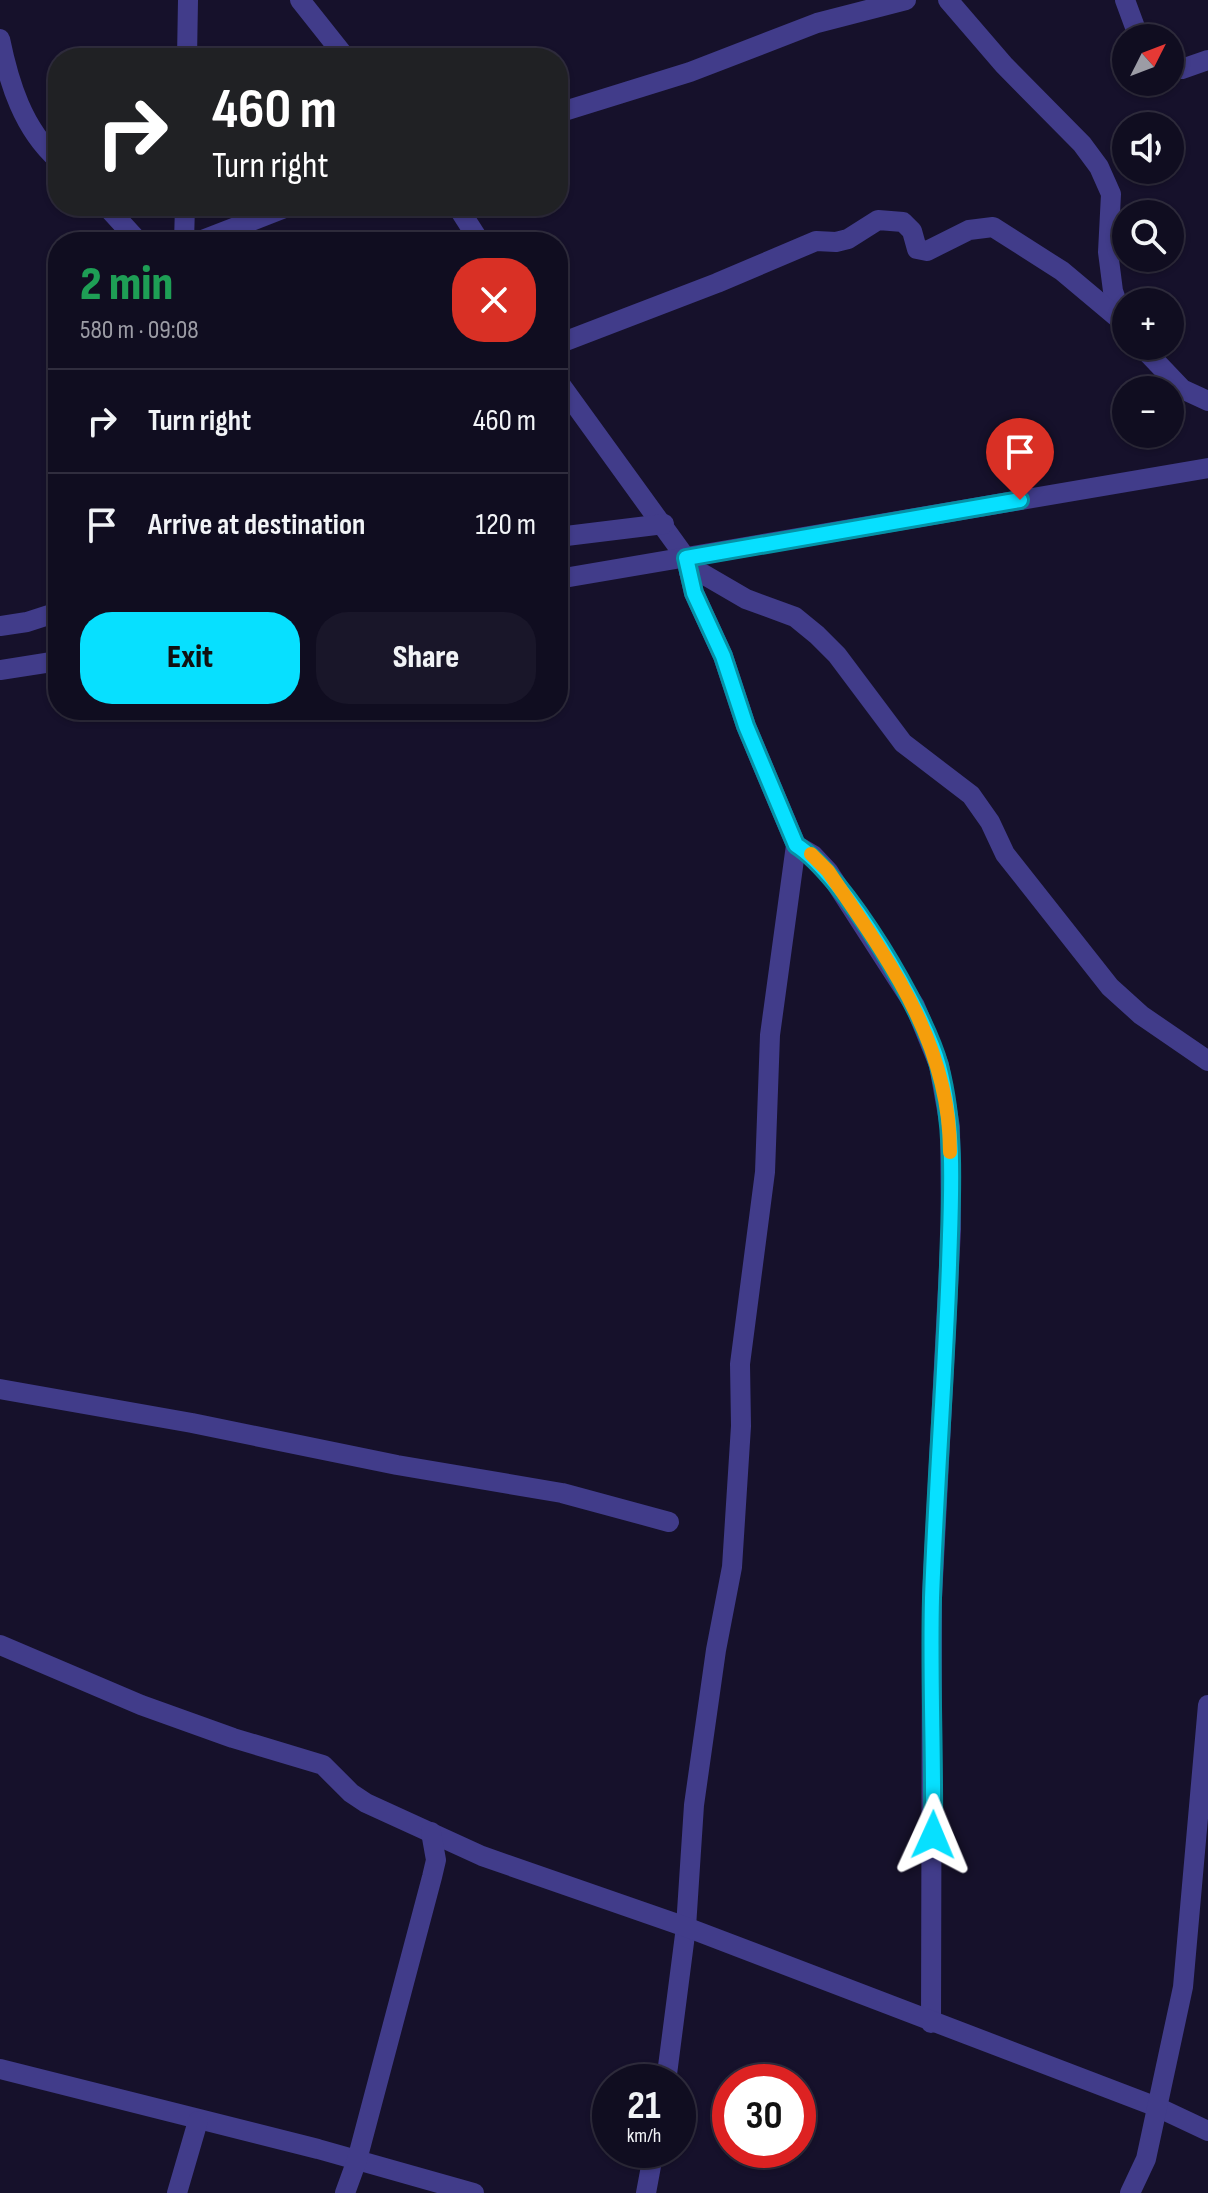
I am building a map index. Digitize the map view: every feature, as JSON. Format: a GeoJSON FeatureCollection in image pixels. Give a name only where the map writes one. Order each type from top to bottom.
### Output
{"type":"FeatureCollection","features":[{"type":"Feature","properties":{"kind":"street"},"geometry":{"type":"LineString","coordinates":[[187,48],[188,0]]}},
{"type":"Feature","properties":{"kind":"street"},"geometry":{"type":"LineString","coordinates":[[300,0],[338,48]]}},
{"type":"Feature","properties":{"kind":"street"},"geometry":{"type":"LineString","coordinates":[[568,110],[690,72],[817,23],[906,0]]}},
{"type":"Feature","properties":{"kind":"street"},"geometry":{"type":"LineString","coordinates":[[948,0],[1004,65],[1082,144],[1099,167],[1111,194],[1108,252],[1113,288]]}},
{"type":"Feature","properties":{"kind":"street"},"geometry":{"type":"LineString","coordinates":[[1125,0],[1134,24]]}},
{"type":"Feature","properties":{"kind":"street"},"geometry":{"type":"LineString","coordinates":[[0,39],[15,97],[48,151]]}},
{"type":"Feature","properties":{"kind":"street"},"geometry":{"type":"LineString","coordinates":[[1184,68],[1208,60]]}},
{"type":"Feature","properties":{"kind":"street"},"geometry":{"type":"LineString","coordinates":[[115,216],[130,232]]}},
{"type":"Feature","properties":{"kind":"street"},"geometry":{"type":"LineString","coordinates":[[223,232],[264,216]]}},
{"type":"Feature","properties":{"kind":"street"},"geometry":{"type":"LineString","coordinates":[[568,340],[816,241],[848,239],[871,223],[890,219],[903,222],[912,231],[917,249],[927,251],[969,230],[993,227],[1062,271],[1112,313]]}},
{"type":"Feature","properties":{"kind":"street"},"geometry":{"type":"LineString","coordinates":[[1154,360],[1182,389],[1208,401]]}},
{"type":"Feature","properties":{"kind":"street"},"geometry":{"type":"LineString","coordinates":[[568,396],[664,524],[688,565],[694,593],[723,656],[746,726],[796,845],[770,1035],[765,1172],[740,1364],[741,1426],[732,1567],[716,1650],[694,1805],[686,1927],[668,2064]]}},
{"type":"Feature","properties":{"kind":"street"},"geometry":{"type":"LineString","coordinates":[[568,578],[688,565],[1208,468]]}},
{"type":"Feature","properties":{"kind":"street"},"geometry":{"type":"LineString","coordinates":[[568,536],[664,524]]}},
{"type":"Feature","properties":{"kind":"street"},"geometry":{"type":"LineString","coordinates":[[688,565],[746,599],[795,617],[817,635],[837,655],[903,743],[971,795],[990,822],[1005,854],[1110,987],[1141,1015],[1208,1061]]}},
{"type":"Feature","properties":{"kind":"street"},"geometry":{"type":"LineString","coordinates":[[0,626],[48,614]]}},
{"type":"Feature","properties":{"kind":"street"},"geometry":{"type":"LineString","coordinates":[[0,670],[48,663]]}},
{"type":"Feature","properties":{"kind":"street"},"geometry":{"type":"LineString","coordinates":[[796,845],[813,855],[828,871],[915,1006],[939,1065],[950,1127],[949,1274],[932,1598],[931,2023]]}},
{"type":"Feature","properties":{"kind":"street"},"geometry":{"type":"LineString","coordinates":[[0,1389],[192,1423],[397,1465],[562,1493],[669,1522]]}},
{"type":"Feature","properties":{"kind":"street"},"geometry":{"type":"LineString","coordinates":[[0,1645],[141,1705],[233,1738],[323,1765],[351,1793],[366,1803],[482,1856],[686,1927],[1157,2107],[1208,2131]]}},
{"type":"Feature","properties":{"kind":"street"},"geometry":{"type":"LineString","coordinates":[[1130,2193],[1146,2159],[1183,1987],[1208,1705]]}},
{"type":"Feature","properties":{"kind":"street"},"geometry":{"type":"LineString","coordinates":[[345,2193],[357,2160],[432,1877],[436,1860],[431,1832]]}},
{"type":"Feature","properties":{"kind":"street"},"geometry":{"type":"LineString","coordinates":[[0,2069],[474,2193]]}},
{"type":"Feature","properties":{"kind":"street"},"geometry":{"type":"LineString","coordinates":[[177,2193],[198,2121]]}},
{"type":"Feature","properties":{"kind":"street"},"geometry":{"type":"LineString","coordinates":[[646,2193],[651,2168]]}},
{"type":"Feature","properties":{"kind":"slow traffic"},"geometry":{"type":"LineString","coordinates":[[811,854],[828,871],[915,1006],[939,1065],[950,1127],[950,1152]]}},
{"type":"Feature","properties":{"kind":"route"},"geometry":{"type":"LineString","coordinates":[[933,1835],[932,1598],[951,1229],[950,1127],[939,1065],[915,1006],[883,953],[828,871],[813,855],[796,845],[746,726],[723,656],[694,593],[686,558],[1020,500]]}}]}
